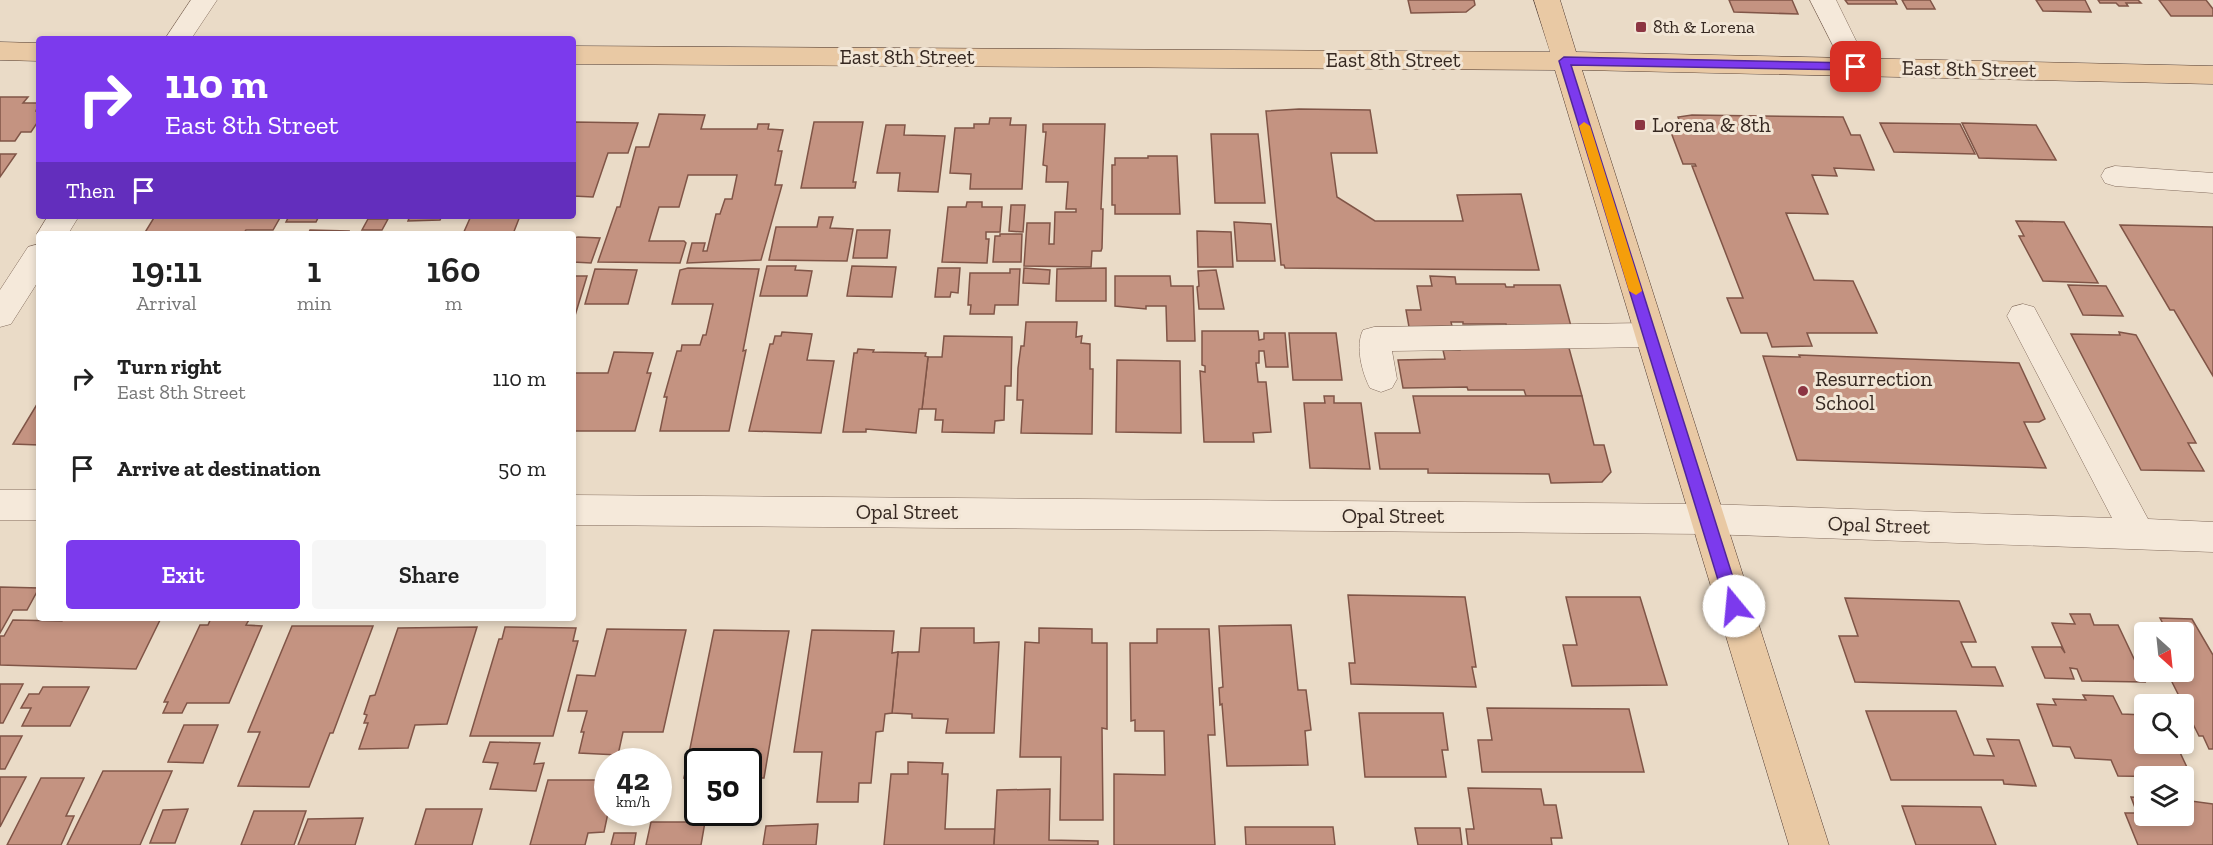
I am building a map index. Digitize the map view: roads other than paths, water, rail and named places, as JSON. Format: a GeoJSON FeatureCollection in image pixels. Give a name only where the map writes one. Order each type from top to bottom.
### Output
{"type":"FeatureCollection","features":[{"type":"Feature","properties":{"kind":"main road"},"geometry":{"type":"LineString","coordinates":[[1546,0],[1809,845]]}},
{"type":"Feature","properties":{"kind":"main road"},"geometry":{"type":"LineString","coordinates":[[0,51],[36,52]]}},
{"type":"Feature","properties":{"kind":"main road","name":"East 8th Street"},"geometry":{"type":"LineString","coordinates":[[576,55],[1564,61],[2213,75]]}},
{"type":"Feature","properties":{"kind":"street"},"geometry":{"type":"LineString","coordinates":[[180,36],[204,0]]}},
{"type":"Feature","properties":{"kind":"street"},"geometry":{"type":"LineString","coordinates":[[1823,0],[1856,67]]}},
{"type":"Feature","properties":{"kind":"street"},"geometry":{"type":"LineString","coordinates":[[2115,176],[2213,183]]}},
{"type":"Feature","properties":{"kind":"street"},"geometry":{"type":"LineString","coordinates":[[0,315],[36,260]]}},
{"type":"Feature","properties":{"kind":"street"},"geometry":{"type":"LineString","coordinates":[[2024,316],[2138,534]]}},
{"type":"Feature","properties":{"kind":"street"},"geometry":{"type":"LineString","coordinates":[[1382,379],[1374,339],[1650,335]]}},
{"type":"Feature","properties":{"kind":"street"},"geometry":{"type":"LineString","coordinates":[[0,505],[36,505]]}},
{"type":"Feature","properties":{"kind":"street","name":"Opal Street"},"geometry":{"type":"LineString","coordinates":[[576,510],[1707,519],[2213,537]]}},
{"type":"Feature","properties":{"kind":"place","name":"8th & Lorena"},"geometry":{"type":"Point","coordinates":[1641,27]}},
{"type":"Feature","properties":{"kind":"place","name":"Lorena & 8th"},"geometry":{"type":"Point","coordinates":[1640,125]}},
{"type":"Feature","properties":{"kind":"place","name":"Resurrection School"},"geometry":{"type":"Point","coordinates":[1803,391]}}]}
